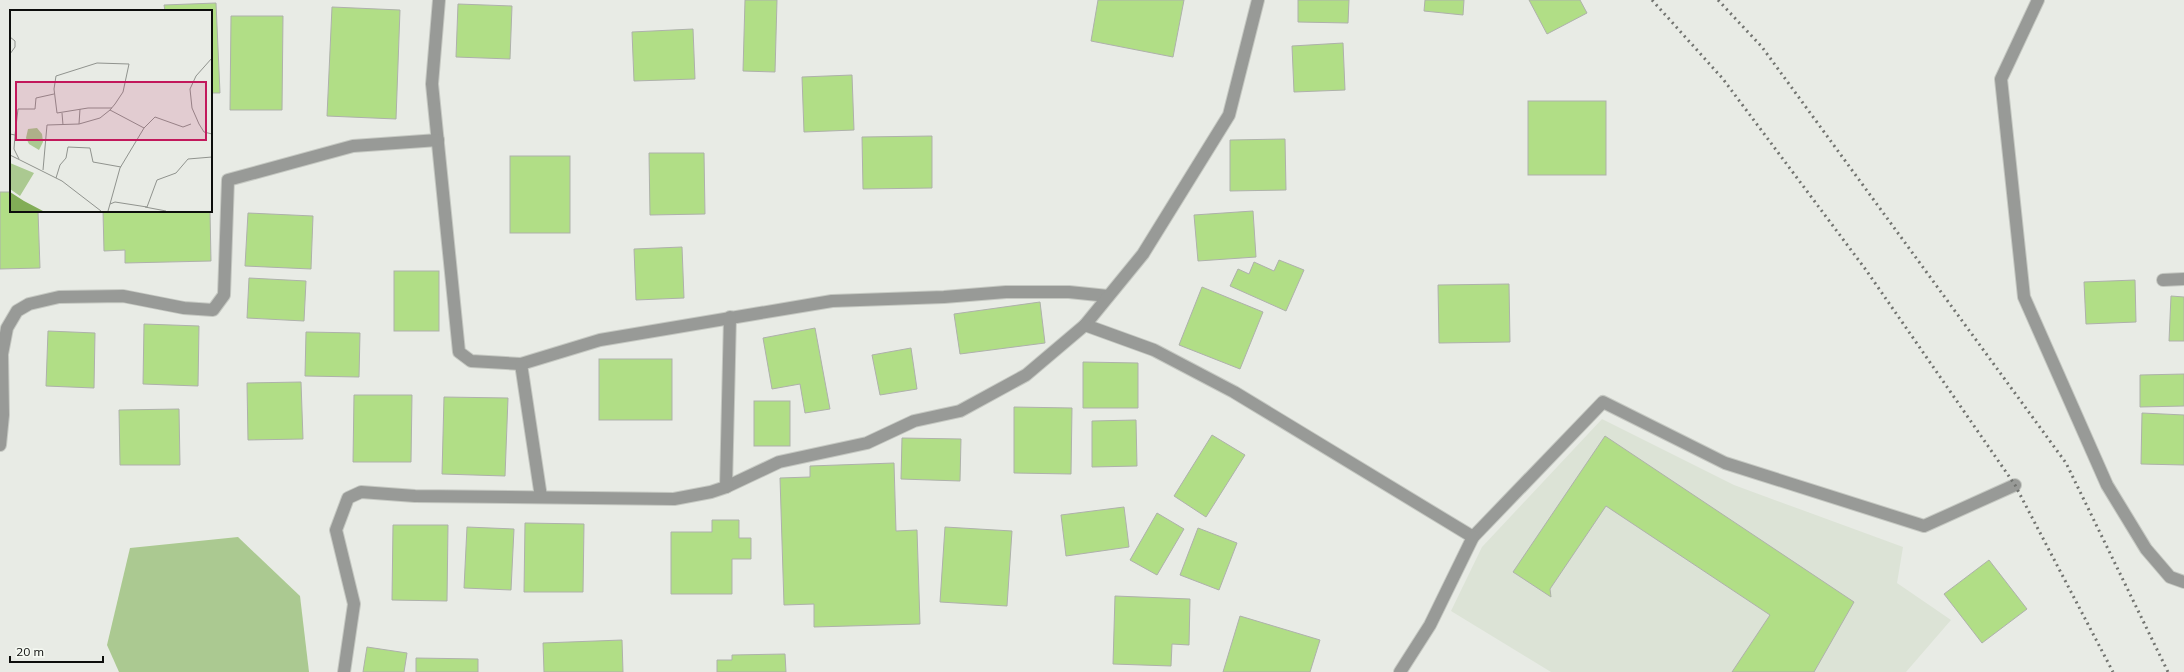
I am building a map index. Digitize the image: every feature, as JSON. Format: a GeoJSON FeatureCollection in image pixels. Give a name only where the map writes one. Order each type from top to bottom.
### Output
{"type":"FeatureCollection","features":[{"type":"Feature","properties":{"kind":"street"},"geometry":{"type":"LineString","coordinates":[[439,0],[432,84],[459,352],[471,361],[521,364],[600,340],[832,301],[944,297],[1006,292],[1069,292],[1108,296]]}},
{"type":"Feature","properties":{"kind":"street"},"geometry":{"type":"LineString","coordinates":[[344,672],[354,604],[336,530],[348,498],[361,492],[415,496],[674,500],[711,492],[726,487],[779,462],[867,443],[914,421],[960,411],[1026,375],[1085,325],[1143,254],[1229,115],[1258,0]]}},
{"type":"Feature","properties":{"kind":"street"},"geometry":{"type":"LineString","coordinates":[[2038,0],[2000,79],[2024,297],[2107,484],[2146,548],[2170,577],[2184,582]]}},
{"type":"Feature","properties":{"kind":"street"},"geometry":{"type":"LineString","coordinates":[[0,445],[3,415],[2,354],[7,328],[17,311],[29,304],[59,297],[122,296],[184,308],[213,310],[224,295],[228,180],[353,146],[438,140]]}},
{"type":"Feature","properties":{"kind":"street"},"geometry":{"type":"LineString","coordinates":[[2163,280],[2184,279]]}},
{"type":"Feature","properties":{"kind":"street"},"geometry":{"type":"LineString","coordinates":[[726,487],[730,317]]}},
{"type":"Feature","properties":{"kind":"street"},"geometry":{"type":"LineString","coordinates":[[1085,325],[1154,350],[1234,392],[1473,537]]}},
{"type":"Feature","properties":{"kind":"street"},"geometry":{"type":"LineString","coordinates":[[521,364],[541,497]]}},
{"type":"Feature","properties":{"kind":"street"},"geometry":{"type":"LineString","coordinates":[[1400,672],[1430,625],[1473,537],[1604,402],[1726,463],[1924,526],[2015,484]]}},
{"type":"Feature","properties":{"kind":"shaded area"},"geometry":{"type":"Polygon","coordinates":[[[1602,419],[1734,485],[1903,547],[1897,583],[1951,620],[1906,672],[1551,672],[1451,611],[1482,547],[1602,419]]]}},
{"type":"Feature","properties":{"kind":"green space"},"geometry":{"type":"Polygon","coordinates":[[[238,537],[300,596],[309,672],[119,672],[107,645],[130,548],[238,537]]]}},
{"type":"Feature","properties":{"kind":"building"},"geometry":{"type":"Polygon","coordinates":[[[745,0],[777,0],[775,72],[743,71],[745,0]]]}},
{"type":"Feature","properties":{"kind":"building"},"geometry":{"type":"Polygon","coordinates":[[[1098,0],[1184,0],[1173,57],[1091,41],[1098,0]]]}},
{"type":"Feature","properties":{"kind":"building"},"geometry":{"type":"Polygon","coordinates":[[[1298,0],[1349,0],[1348,23],[1298,22],[1298,0]]]}},
{"type":"Feature","properties":{"kind":"building"},"geometry":{"type":"Polygon","coordinates":[[[1425,0],[1464,0],[1463,15],[1424,11],[1425,0]]]}},
{"type":"Feature","properties":{"kind":"building"},"geometry":{"type":"Polygon","coordinates":[[[1529,0],[1580,0],[1587,13],[1547,34],[1529,0]]]}},
{"type":"Feature","properties":{"kind":"building"},"geometry":{"type":"Polygon","coordinates":[[[216,3],[220,93],[212,93],[212,10],[165,10],[164,5],[216,3]]]}},
{"type":"Feature","properties":{"kind":"building"},"geometry":{"type":"Polygon","coordinates":[[[458,4],[512,6],[510,59],[456,57],[458,4]]]}},
{"type":"Feature","properties":{"kind":"building"},"geometry":{"type":"Polygon","coordinates":[[[332,7],[400,10],[396,119],[327,116],[332,7]]]}},
{"type":"Feature","properties":{"kind":"building"},"geometry":{"type":"Polygon","coordinates":[[[231,16],[283,16],[282,110],[230,110],[231,16]]]}},
{"type":"Feature","properties":{"kind":"building"},"geometry":{"type":"Polygon","coordinates":[[[693,29],[695,79],[634,81],[632,32],[693,29]]]}},
{"type":"Feature","properties":{"kind":"building"},"geometry":{"type":"Polygon","coordinates":[[[1343,43],[1345,90],[1294,92],[1292,46],[1343,43]]]}},
{"type":"Feature","properties":{"kind":"building"},"geometry":{"type":"Polygon","coordinates":[[[852,75],[854,130],[804,132],[802,77],[852,75]]]}},
{"type":"Feature","properties":{"kind":"building"},"geometry":{"type":"Polygon","coordinates":[[[1528,101],[1606,101],[1606,175],[1528,175],[1528,101]]]}},
{"type":"Feature","properties":{"kind":"building"},"geometry":{"type":"Polygon","coordinates":[[[932,136],[932,188],[863,189],[862,137],[932,136]]]}},
{"type":"Feature","properties":{"kind":"building"},"geometry":{"type":"Polygon","coordinates":[[[1285,139],[1286,190],[1230,191],[1230,140],[1285,139]]]}},
{"type":"Feature","properties":{"kind":"building"},"geometry":{"type":"Polygon","coordinates":[[[649,153],[704,153],[705,214],[650,215],[649,153]]]}},
{"type":"Feature","properties":{"kind":"building"},"geometry":{"type":"Polygon","coordinates":[[[510,156],[570,156],[570,233],[510,233],[510,156]]]}},
{"type":"Feature","properties":{"kind":"building"},"geometry":{"type":"Polygon","coordinates":[[[0,192],[10,192],[10,212],[38,212],[40,268],[0,269],[0,192]]]}},
{"type":"Feature","properties":{"kind":"building"},"geometry":{"type":"Polygon","coordinates":[[[1253,211],[1256,257],[1198,261],[1194,215],[1253,211]]]}},
{"type":"Feature","properties":{"kind":"building"},"geometry":{"type":"Polygon","coordinates":[[[103,212],[210,212],[211,261],[125,263],[125,250],[104,251],[103,212]]]}},
{"type":"Feature","properties":{"kind":"building"},"geometry":{"type":"Polygon","coordinates":[[[248,213],[313,216],[311,269],[245,266],[248,213]]]}},
{"type":"Feature","properties":{"kind":"building"},"geometry":{"type":"Polygon","coordinates":[[[682,247],[684,298],[636,300],[634,249],[682,247]]]}},
{"type":"Feature","properties":{"kind":"building"},"geometry":{"type":"Polygon","coordinates":[[[1279,260],[1304,270],[1286,311],[1230,286],[1238,269],[1249,274],[1254,262],[1274,271],[1279,260]]]}},
{"type":"Feature","properties":{"kind":"building"},"geometry":{"type":"Polygon","coordinates":[[[394,271],[439,271],[439,331],[394,331],[394,271]]]}},
{"type":"Feature","properties":{"kind":"building"},"geometry":{"type":"Polygon","coordinates":[[[249,278],[306,281],[304,321],[247,318],[249,278]]]}},
{"type":"Feature","properties":{"kind":"building"},"geometry":{"type":"Polygon","coordinates":[[[2135,280],[2136,322],[2086,324],[2084,282],[2135,280]]]}},
{"type":"Feature","properties":{"kind":"building"},"geometry":{"type":"Polygon","coordinates":[[[1509,284],[1510,342],[1439,343],[1438,285],[1509,284]]]}},
{"type":"Feature","properties":{"kind":"building"},"geometry":{"type":"Polygon","coordinates":[[[1202,287],[1263,312],[1240,369],[1179,345],[1202,287]]]}},
{"type":"Feature","properties":{"kind":"building"},"geometry":{"type":"Polygon","coordinates":[[[2171,296],[2184,297],[2184,341],[2169,341],[2171,296]]]}},
{"type":"Feature","properties":{"kind":"building"},"geometry":{"type":"Polygon","coordinates":[[[1040,302],[1045,343],[960,354],[954,314],[1040,302]]]}},
{"type":"Feature","properties":{"kind":"building"},"geometry":{"type":"Polygon","coordinates":[[[144,324],[199,326],[198,386],[143,384],[144,324]]]}},
{"type":"Feature","properties":{"kind":"building"},"geometry":{"type":"Polygon","coordinates":[[[815,328],[830,409],[805,413],[800,384],[772,389],[763,338],[815,328]]]}},
{"type":"Feature","properties":{"kind":"building"},"geometry":{"type":"Polygon","coordinates":[[[48,331],[95,333],[94,388],[46,386],[48,331]]]}},
{"type":"Feature","properties":{"kind":"building"},"geometry":{"type":"Polygon","coordinates":[[[306,332],[360,333],[359,377],[305,376],[306,332]]]}},
{"type":"Feature","properties":{"kind":"building"},"geometry":{"type":"Polygon","coordinates":[[[911,348],[917,389],[880,395],[872,355],[911,348]]]}},
{"type":"Feature","properties":{"kind":"building"},"geometry":{"type":"Polygon","coordinates":[[[599,359],[672,359],[672,420],[599,420],[599,359]]]}},
{"type":"Feature","properties":{"kind":"building"},"geometry":{"type":"Polygon","coordinates":[[[1083,362],[1138,363],[1138,408],[1083,408],[1083,362]]]}},
{"type":"Feature","properties":{"kind":"building"},"geometry":{"type":"Polygon","coordinates":[[[2184,374],[2184,406],[2140,407],[2140,375],[2184,374]]]}},
{"type":"Feature","properties":{"kind":"building"},"geometry":{"type":"Polygon","coordinates":[[[301,382],[303,439],[248,440],[247,383],[301,382]]]}},
{"type":"Feature","properties":{"kind":"building"},"geometry":{"type":"Polygon","coordinates":[[[354,395],[412,395],[411,462],[353,462],[354,395]]]}},
{"type":"Feature","properties":{"kind":"building"},"geometry":{"type":"Polygon","coordinates":[[[444,397],[508,398],[505,476],[442,474],[444,397]]]}},
{"type":"Feature","properties":{"kind":"building"},"geometry":{"type":"Polygon","coordinates":[[[754,401],[790,401],[790,446],[754,446],[754,401]]]}},
{"type":"Feature","properties":{"kind":"building"},"geometry":{"type":"Polygon","coordinates":[[[1014,407],[1072,408],[1071,474],[1014,473],[1014,407]]]}},
{"type":"Feature","properties":{"kind":"building"},"geometry":{"type":"Polygon","coordinates":[[[179,409],[180,465],[120,465],[119,410],[179,409]]]}},
{"type":"Feature","properties":{"kind":"building"},"geometry":{"type":"Polygon","coordinates":[[[2142,413],[2184,415],[2184,465],[2141,464],[2142,413]]]}},
{"type":"Feature","properties":{"kind":"building"},"geometry":{"type":"Polygon","coordinates":[[[1136,420],[1137,466],[1092,467],[1092,421],[1136,420]]]}},
{"type":"Feature","properties":{"kind":"building"},"geometry":{"type":"Polygon","coordinates":[[[1212,435],[1245,455],[1206,517],[1174,496],[1212,435]]]}},
{"type":"Feature","properties":{"kind":"building"},"geometry":{"type":"Polygon","coordinates":[[[1605,436],[1854,602],[1814,672],[1732,672],[1770,615],[1606,506],[1550,589],[1551,597],[1513,572],[1605,436]]]}},
{"type":"Feature","properties":{"kind":"building"},"geometry":{"type":"Polygon","coordinates":[[[902,438],[961,439],[960,481],[901,479],[902,438]]]}},
{"type":"Feature","properties":{"kind":"building"},"geometry":{"type":"Polygon","coordinates":[[[894,463],[896,531],[917,530],[920,624],[814,627],[814,604],[784,605],[780,478],[810,477],[810,466],[894,463]]]}},
{"type":"Feature","properties":{"kind":"building"},"geometry":{"type":"Polygon","coordinates":[[[1124,507],[1129,547],[1066,556],[1061,515],[1124,507]]]}},
{"type":"Feature","properties":{"kind":"building"},"geometry":{"type":"Polygon","coordinates":[[[1157,513],[1184,529],[1157,575],[1130,560],[1157,513]]]}},
{"type":"Feature","properties":{"kind":"building"},"geometry":{"type":"Polygon","coordinates":[[[712,520],[739,520],[739,538],[751,538],[751,559],[732,559],[732,594],[671,594],[671,532],[712,532],[712,520]]]}},
{"type":"Feature","properties":{"kind":"building"},"geometry":{"type":"Polygon","coordinates":[[[525,523],[584,524],[583,592],[524,592],[525,523]]]}},
{"type":"Feature","properties":{"kind":"building"},"geometry":{"type":"Polygon","coordinates":[[[393,525],[448,525],[447,601],[392,600],[393,525]]]}},
{"type":"Feature","properties":{"kind":"building"},"geometry":{"type":"Polygon","coordinates":[[[467,527],[514,529],[511,590],[464,588],[467,527]]]}},
{"type":"Feature","properties":{"kind":"building"},"geometry":{"type":"Polygon","coordinates":[[[945,527],[1012,531],[1007,606],[940,602],[945,527]]]}},
{"type":"Feature","properties":{"kind":"building"},"geometry":{"type":"Polygon","coordinates":[[[1198,528],[1237,543],[1219,590],[1180,575],[1198,528]]]}},
{"type":"Feature","properties":{"kind":"building"},"geometry":{"type":"Polygon","coordinates":[[[1989,560],[2027,609],[1982,643],[1944,594],[1989,560]]]}},
{"type":"Feature","properties":{"kind":"building"},"geometry":{"type":"Polygon","coordinates":[[[1115,596],[1190,599],[1189,645],[1172,644],[1171,666],[1113,664],[1115,596]]]}},
{"type":"Feature","properties":{"kind":"building"},"geometry":{"type":"Polygon","coordinates":[[[1240,616],[1320,640],[1310,672],[1223,672],[1240,616]]]}},
{"type":"Feature","properties":{"kind":"building"},"geometry":{"type":"Polygon","coordinates":[[[622,640],[623,672],[544,672],[543,643],[622,640]]]}},
{"type":"Feature","properties":{"kind":"building"},"geometry":{"type":"Polygon","coordinates":[[[367,647],[407,653],[404,672],[363,672],[367,647]]]}},
{"type":"Feature","properties":{"kind":"building"},"geometry":{"type":"Polygon","coordinates":[[[785,654],[786,672],[717,672],[717,660],[732,660],[732,655],[785,654]]]}},
{"type":"Feature","properties":{"kind":"building"},"geometry":{"type":"Polygon","coordinates":[[[416,658],[478,659],[478,672],[416,672],[416,658]]]}},
{"type":"Feature","properties":{"kind":"railway"},"geometry":{"type":"LineString","coordinates":[[1652,0],[1723,79],[1866,270],[2015,485],[2113,672]]}},
{"type":"Feature","properties":{"kind":"railway"},"geometry":{"type":"LineString","coordinates":[[1718,0],[1762,47],[2066,463],[2168,672]]}}]}
